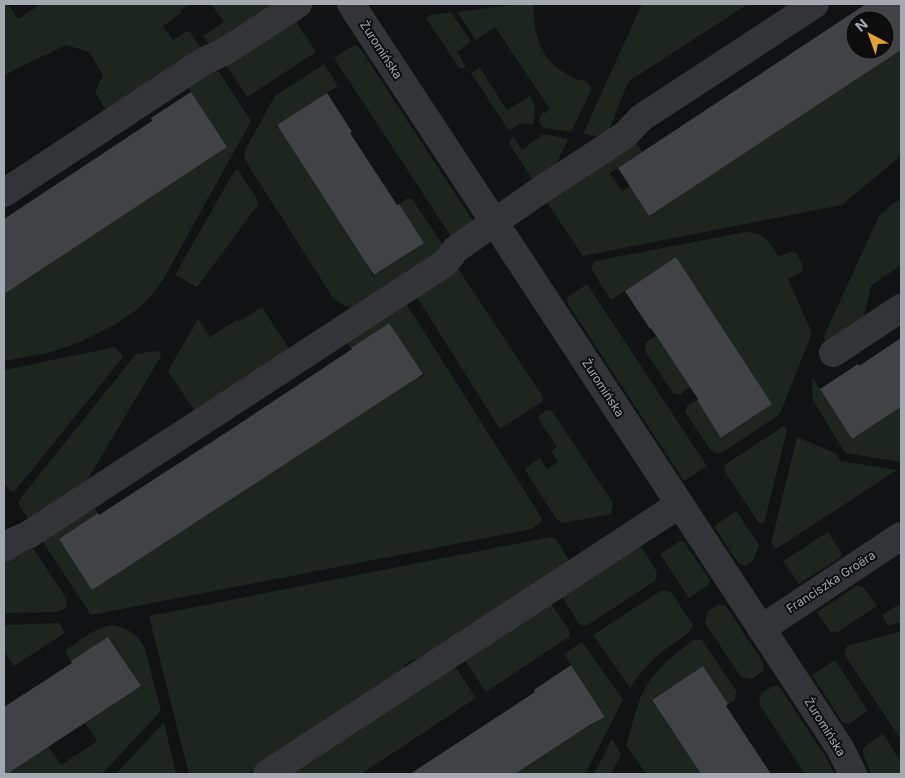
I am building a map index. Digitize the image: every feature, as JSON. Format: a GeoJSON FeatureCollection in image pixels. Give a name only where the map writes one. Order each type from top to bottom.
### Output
{"type":"FeatureCollection","features":[{"type":"Feature","properties":{"kind":"street"},"geometry":{"type":"LineString","coordinates":[[4,193],[204,61],[224,52],[298,4]]}},
{"type":"Feature","properties":{"kind":"street","name":"Żuromińska"},"geometry":{"type":"LineString","coordinates":[[350,4],[840,748],[853,774]]}},
{"type":"Feature","properties":{"kind":"street"},"geometry":{"type":"LineString","coordinates":[[4,548],[28,535],[445,263],[456,249],[625,135],[641,118],[815,4]]}},
{"type":"Feature","properties":{"kind":"street"},"geometry":{"type":"LineString","coordinates":[[833,353],[901,308]]}},
{"type":"Feature","properties":{"kind":"street"},"geometry":{"type":"LineString","coordinates":[[267,774],[680,504]]}},
{"type":"Feature","properties":{"kind":"street","name":"Franciszka Groëra"},"geometry":{"type":"LineString","coordinates":[[761,629],[901,536]]}},
{"type":"Feature","properties":{"kind":"shaded area"},"geometry":{"type":"Polygon","coordinates":[[[4,4],[8,4],[18,19],[41,4],[191,4],[163,26],[173,40],[186,31],[190,32],[204,53],[109,115],[95,92],[103,75],[89,52],[66,45],[4,76],[4,4]]]}},
{"type":"Feature","properties":{"kind":"shaded area"},"geometry":{"type":"Polygon","coordinates":[[[211,4],[279,4],[212,48],[203,36],[224,22],[211,4]]]}},
{"type":"Feature","properties":{"kind":"shaded area"},"geometry":{"type":"Polygon","coordinates":[[[518,4],[534,4],[536,34],[549,60],[568,75],[586,81],[592,88],[571,132],[542,127],[539,120],[543,111],[544,113],[550,109],[495,27],[476,40],[457,12],[518,4]]]}},
{"type":"Feature","properties":{"kind":"shaded area"},"geometry":{"type":"Polygon","coordinates":[[[642,4],[748,4],[628,82],[606,138],[583,134],[642,4]]]}},
{"type":"Feature","properties":{"kind":"shaded area"},"geometry":{"type":"Polygon","coordinates":[[[451,12],[471,42],[457,52],[465,68],[459,68],[426,18],[430,15],[451,12]]]}},
{"type":"Feature","properties":{"kind":"shaded area"},"geometry":{"type":"Polygon","coordinates":[[[294,18],[316,52],[247,97],[225,63],[294,18]]]}},
{"type":"Feature","properties":{"kind":"shaded area"},"geometry":{"type":"Polygon","coordinates":[[[354,45],[360,48],[475,224],[454,241],[334,58],[354,45]]]}},
{"type":"Feature","properties":{"kind":"shaded area"},"geometry":{"type":"Polygon","coordinates":[[[901,50],[901,151],[898,158],[842,205],[583,256],[546,201],[636,142],[642,152],[610,173],[622,191],[629,186],[650,217],[651,214],[886,60],[895,60],[895,54],[901,50]]]}},
{"type":"Feature","properties":{"kind":"shaded area"},"geometry":{"type":"Polygon","coordinates":[[[324,64],[338,86],[276,126],[372,271],[373,276],[424,243],[399,204],[408,198],[412,199],[443,245],[439,259],[353,307],[342,305],[333,298],[244,156],[246,148],[275,96],[324,64]]]}},
{"type":"Feature","properties":{"kind":"shaded area"},"geometry":{"type":"Polygon","coordinates":[[[209,68],[219,72],[251,121],[164,278],[136,310],[104,330],[80,342],[57,350],[4,361],[4,294],[227,147],[185,83],[209,68]]]}},
{"type":"Feature","properties":{"kind":"shaded area"},"geometry":{"type":"Polygon","coordinates":[[[480,68],[507,110],[530,96],[535,105],[533,125],[521,123],[509,131],[471,73],[480,68]]]}},
{"type":"Feature","properties":{"kind":"shaded area"},"geometry":{"type":"Polygon","coordinates":[[[543,134],[568,139],[551,176],[534,182],[509,143],[513,136],[522,150],[543,134]]]}},
{"type":"Feature","properties":{"kind":"shaded area"},"geometry":{"type":"Polygon","coordinates":[[[235,170],[239,171],[257,199],[258,205],[197,287],[175,275],[235,170]]]}},
{"type":"Feature","properties":{"kind":"shaded area"},"geometry":{"type":"Polygon","coordinates":[[[901,199],[901,265],[871,286],[862,324],[825,343],[824,336],[879,216],[901,199]]]}},
{"type":"Feature","properties":{"kind":"shaded area"},"geometry":{"type":"Polygon","coordinates":[[[752,232],[766,239],[778,257],[790,252],[796,253],[803,267],[801,272],[788,279],[812,333],[780,414],[723,452],[717,454],[710,449],[685,412],[687,406],[697,400],[722,438],[772,404],[676,257],[611,300],[591,269],[595,261],[752,232]]]}},
{"type":"Feature","properties":{"kind":"shaded area"},"geometry":{"type":"Polygon","coordinates":[[[447,269],[459,270],[543,397],[542,402],[500,429],[415,294],[447,269]]]}},
{"type":"Feature","properties":{"kind":"shaded area"},"geometry":{"type":"Polygon","coordinates":[[[587,284],[707,466],[684,481],[568,304],[567,298],[587,284]]]}},
{"type":"Feature","properties":{"kind":"shaded area"},"geometry":{"type":"Polygon","coordinates":[[[404,300],[543,520],[532,529],[91,615],[39,536],[92,504],[98,513],[59,539],[93,590],[419,376],[421,377],[423,375],[389,323],[351,348],[345,339],[404,300]]]}},
{"type":"Feature","properties":{"kind":"shaded area"},"geometry":{"type":"Polygon","coordinates":[[[262,307],[293,355],[198,416],[168,371],[198,319],[210,337],[236,320],[240,321],[262,307]]]}},
{"type":"Feature","properties":{"kind":"shaded area"},"geometry":{"type":"Polygon","coordinates":[[[656,336],[690,387],[680,395],[673,393],[645,351],[646,343],[656,336]]]}},
{"type":"Feature","properties":{"kind":"shaded area"},"geometry":{"type":"Polygon","coordinates":[[[115,347],[123,357],[15,491],[11,492],[4,483],[4,370],[115,347]]]}},
{"type":"Feature","properties":{"kind":"shaded area"},"geometry":{"type":"Polygon","coordinates":[[[160,352],[161,356],[79,494],[32,525],[19,505],[19,500],[136,354],[160,352]]]}},
{"type":"Feature","properties":{"kind":"shaded area"},"geometry":{"type":"Polygon","coordinates":[[[812,377],[852,439],[901,407],[901,462],[845,453],[813,400],[812,377]]]}},
{"type":"Feature","properties":{"kind":"shaded area"},"geometry":{"type":"Polygon","coordinates":[[[547,410],[552,411],[613,503],[611,514],[563,523],[557,520],[525,470],[540,458],[547,469],[558,462],[551,451],[557,447],[537,417],[547,410]]]}},
{"type":"Feature","properties":{"kind":"shaded area"},"geometry":{"type":"Polygon","coordinates":[[[784,426],[787,430],[764,523],[759,523],[724,468],[726,464],[784,426]]]}},
{"type":"Feature","properties":{"kind":"shaded area"},"geometry":{"type":"Polygon","coordinates":[[[797,437],[835,453],[840,461],[897,470],[776,549],[771,543],[797,437]]]}},
{"type":"Feature","properties":{"kind":"shaded area"},"geometry":{"type":"Polygon","coordinates":[[[736,511],[759,545],[753,561],[746,566],[738,563],[715,528],[717,524],[736,511]]]}},
{"type":"Feature","properties":{"kind":"shaded area"},"geometry":{"type":"Polygon","coordinates":[[[828,532],[841,552],[841,557],[799,584],[783,561],[828,532]]]}},
{"type":"Feature","properties":{"kind":"shaded area"},"geometry":{"type":"Polygon","coordinates":[[[551,537],[556,539],[570,562],[417,663],[415,659],[404,665],[406,670],[247,774],[189,774],[149,616],[551,537]]]}},
{"type":"Feature","properties":{"kind":"shaded area"},"geometry":{"type":"Polygon","coordinates":[[[680,541],[684,542],[710,580],[707,586],[689,598],[660,554],[680,541]]]}},
{"type":"Feature","properties":{"kind":"shaded area"},"geometry":{"type":"Polygon","coordinates":[[[31,545],[66,598],[67,605],[64,609],[57,612],[4,613],[4,558],[31,545]]]}},
{"type":"Feature","properties":{"kind":"shaded area"},"geometry":{"type":"Polygon","coordinates":[[[633,547],[642,548],[657,571],[655,581],[586,626],[579,624],[561,595],[633,547]]]}},
{"type":"Feature","properties":{"kind":"shaded area"},"geometry":{"type":"Polygon","coordinates":[[[858,585],[864,588],[877,606],[839,631],[830,632],[817,612],[858,585]]]}},
{"type":"Feature","properties":{"kind":"shaded area"},"geometry":{"type":"Polygon","coordinates":[[[662,590],[671,592],[693,625],[688,633],[648,665],[630,688],[593,635],[662,590]]]}},
{"type":"Feature","properties":{"kind":"shaded area"},"geometry":{"type":"Polygon","coordinates":[[[550,602],[569,630],[569,637],[486,692],[464,659],[550,602]]]}},
{"type":"Feature","properties":{"kind":"shaded area"},"geometry":{"type":"Polygon","coordinates":[[[901,603],[901,622],[888,626],[882,615],[901,603]]]}},
{"type":"Feature","properties":{"kind":"shaded area"},"geometry":{"type":"Polygon","coordinates":[[[720,604],[726,606],[764,664],[763,671],[752,679],[741,677],[705,623],[708,611],[720,604]]]}},
{"type":"Feature","properties":{"kind":"shaded area"},"geometry":{"type":"Polygon","coordinates":[[[59,623],[65,633],[14,666],[4,651],[4,625],[59,623]]]}},
{"type":"Feature","properties":{"kind":"shaded area"},"geometry":{"type":"Polygon","coordinates":[[[113,625],[131,632],[141,641],[147,655],[161,711],[102,774],[7,774],[48,746],[61,765],[97,741],[85,723],[141,687],[109,637],[71,661],[66,654],[66,650],[88,634],[100,628],[113,625]]]}},
{"type":"Feature","properties":{"kind":"shaded area"},"geometry":{"type":"Polygon","coordinates":[[[901,631],[901,740],[844,654],[847,646],[901,631]]]}},
{"type":"Feature","properties":{"kind":"shaded area"},"geometry":{"type":"Polygon","coordinates":[[[695,639],[702,640],[736,691],[735,700],[728,704],[703,666],[651,700],[701,774],[646,774],[626,745],[640,698],[657,672],[675,654],[695,639]]]}},
{"type":"Feature","properties":{"kind":"shaded area"},"geometry":{"type":"Polygon","coordinates":[[[582,642],[623,700],[585,774],[515,774],[602,717],[605,717],[564,654],[582,642]]]}},
{"type":"Feature","properties":{"kind":"shaded area"},"geometry":{"type":"Polygon","coordinates":[[[835,660],[868,711],[849,724],[843,723],[812,675],[835,660]]]}},
{"type":"Feature","properties":{"kind":"shaded area"},"geometry":{"type":"Polygon","coordinates":[[[454,665],[476,698],[361,774],[287,774],[454,665]]]}},
{"type":"Feature","properties":{"kind":"shaded area"},"geometry":{"type":"Polygon","coordinates":[[[773,686],[779,686],[835,774],[805,774],[759,704],[761,693],[773,686]]]}},
{"type":"Feature","properties":{"kind":"shaded area"},"geometry":{"type":"Polygon","coordinates":[[[164,722],[176,774],[116,774],[164,722]]]}},
{"type":"Feature","properties":{"kind":"shaded area"},"geometry":{"type":"Polygon","coordinates":[[[883,734],[901,762],[901,774],[871,774],[863,750],[868,744],[883,734]]]}},
{"type":"Feature","properties":{"kind":"shaded area"},"geometry":{"type":"Polygon","coordinates":[[[612,739],[621,754],[611,774],[594,774],[612,739]]]}},
{"type":"Feature","properties":{"kind":"building"},"geometry":{"type":"Polygon","coordinates":[[[866,4],[901,4],[901,50],[895,54],[895,10],[857,10],[866,4]]]}},
{"type":"Feature","properties":{"kind":"building"},"geometry":{"type":"Polygon","coordinates":[[[845,18],[845,60],[886,60],[649,216],[618,168],[845,18]]]}},
{"type":"Feature","properties":{"kind":"building"},"geometry":{"type":"Polygon","coordinates":[[[191,92],[227,147],[4,294],[4,219],[152,121],[151,118],[191,92]]]}},
{"type":"Feature","properties":{"kind":"building"},"geometry":{"type":"Polygon","coordinates":[[[327,93],[352,132],[350,133],[424,243],[374,275],[277,125],[327,93]]]}},
{"type":"Feature","properties":{"kind":"building"},"geometry":{"type":"Polygon","coordinates":[[[676,257],[772,404],[721,438],[698,399],[625,291],[676,257]]]}},
{"type":"Feature","properties":{"kind":"building"},"geometry":{"type":"Polygon","coordinates":[[[389,323],[423,374],[92,590],[59,539],[227,432],[389,323]]]}},
{"type":"Feature","properties":{"kind":"building"},"geometry":{"type":"Polygon","coordinates":[[[901,338],[901,407],[852,439],[820,389],[901,338]]]}},
{"type":"Feature","properties":{"kind":"building"},"geometry":{"type":"Polygon","coordinates":[[[108,637],[141,686],[7,774],[4,774],[4,707],[108,637]]]}},
{"type":"Feature","properties":{"kind":"building"},"geometry":{"type":"Polygon","coordinates":[[[571,665],[605,717],[591,724],[515,774],[410,774],[535,692],[534,690],[571,665]]]}},
{"type":"Feature","properties":{"kind":"building"},"geometry":{"type":"Polygon","coordinates":[[[703,666],[728,704],[726,706],[771,774],[701,774],[652,700],[703,666]]]}}]}
